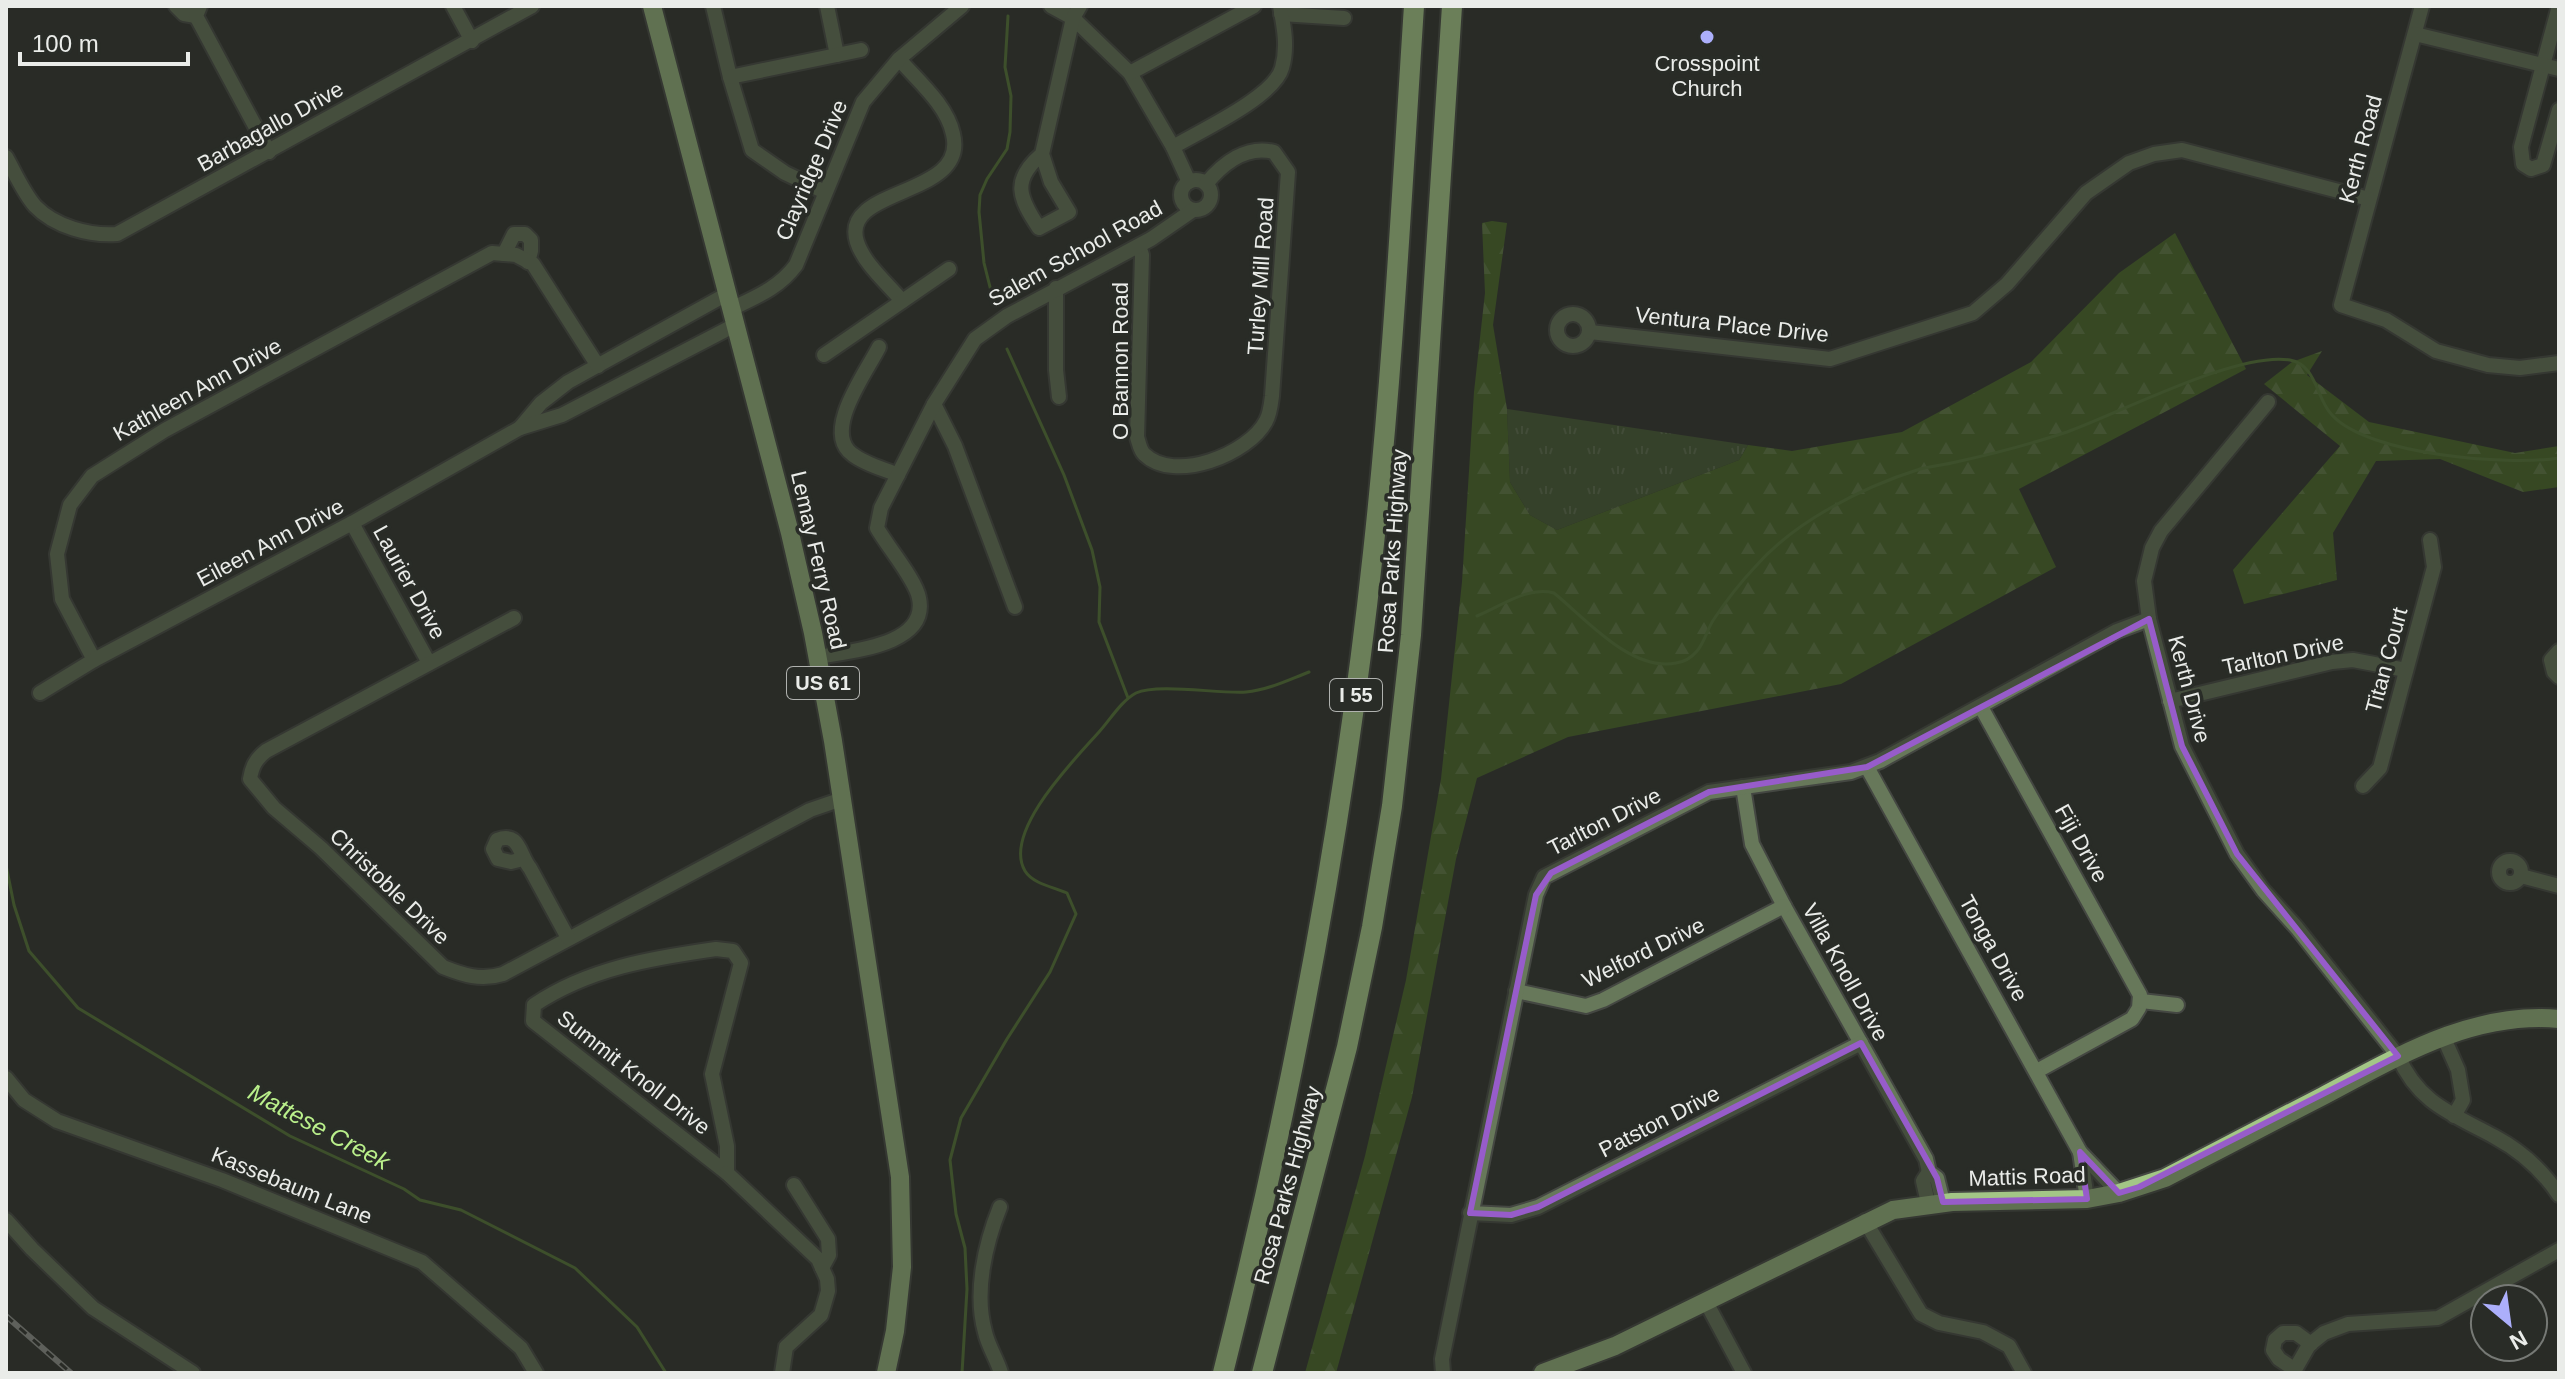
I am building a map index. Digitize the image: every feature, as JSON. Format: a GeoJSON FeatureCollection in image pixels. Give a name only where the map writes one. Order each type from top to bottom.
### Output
{"type":"FeatureCollection","features":[{"type":"Feature","properties":{"kind":"highway","name":"Rosa Parks Highway"},"geometry":{"type":"LineString","coordinates":[[1223,1373],[1295,1062],[1351,730],[1387,416],[1414,6]]}},
{"type":"Feature","properties":{"kind":"highway","name":"Rosa Parks Highway"},"geometry":{"type":"LineString","coordinates":[[1262,1373],[1350,1033],[1392,806],[1413,604],[1452,6]]}},
{"type":"Feature","properties":{"kind":"main road","name":"Lemay Ferry Road"},"geometry":{"type":"LineString","coordinates":[[652,6],[790,533],[818,657],[895,1135],[903,1206],[900,1295],[886,1373]]}},
{"type":"Feature","properties":{"kind":"main road","name":"Mattis Road"},"geometry":{"type":"LineString","coordinates":[[1543,1373],[1615,1346],[1865,1221],[1904,1206],[2087,1199],[2119,1193],[2165,1178],[2398,1056],[2443,1036],[2466,1028],[2509,1021],[2559,1019]]}},
{"type":"Feature","properties":{"kind":"street"},"geometry":{"type":"LineString","coordinates":[[176,6],[184,14],[198,11],[269,152]]}},
{"type":"Feature","properties":{"kind":"street"},"geometry":{"type":"LineString","coordinates":[[453,6],[472,41]]}},
{"type":"Feature","properties":{"kind":"street","name":"Barbagallo Drive"},"geometry":{"type":"LineString","coordinates":[[6,157],[28,195],[43,213],[62,223],[103,235],[117,234],[532,6]]}},
{"type":"Feature","properties":{"kind":"street"},"geometry":{"type":"LineString","coordinates":[[713,6],[752,150],[785,173],[825,192]]}},
{"type":"Feature","properties":{"kind":"street"},"geometry":{"type":"LineString","coordinates":[[827,6],[837,55]]}},
{"type":"Feature","properties":{"kind":"street","name":"Clayridge Drive"},"geometry":{"type":"LineString","coordinates":[[731,310],[778,285],[788,276],[796,265],[863,102],[899,59],[962,6]]}},
{"type":"Feature","properties":{"kind":"street"},"geometry":{"type":"LineString","coordinates":[[1051,6],[1076,12],[1130,73],[1173,147],[1189,182]]}},
{"type":"Feature","properties":{"kind":"street"},"geometry":{"type":"LineString","coordinates":[[1130,73],[1254,6]]}},
{"type":"Feature","properties":{"kind":"street","name":"Kerth Road"},"geometry":{"type":"LineString","coordinates":[[2422,6],[2341,305],[2386,320],[2436,351],[2475,362],[2520,368],[2559,363]]}},
{"type":"Feature","properties":{"kind":"street"},"geometry":{"type":"LineString","coordinates":[[2559,6],[2521,147],[2523,164],[2531,169],[2543,165],[2559,110]]}},
{"type":"Feature","properties":{"kind":"street"},"geometry":{"type":"LineString","coordinates":[[1173,147],[1246,104],[1275,81],[1282,69],[1286,40],[1281,10],[1344,18]]}},
{"type":"Feature","properties":{"kind":"street"},"geometry":{"type":"LineString","coordinates":[[1042,154],[1031,163],[1022,179],[1020,194],[1039,228],[1069,212],[1051,182],[1042,154],[1076,12]]}},
{"type":"Feature","properties":{"kind":"street"},"geometry":{"type":"LineString","coordinates":[[2415,34],[2559,69]]}},
{"type":"Feature","properties":{"kind":"street"},"geometry":{"type":"LineString","coordinates":[[730,77],[861,50]]}},
{"type":"Feature","properties":{"kind":"street"},"geometry":{"type":"LineString","coordinates":[[899,59],[943,112],[955,144],[950,159],[930,180],[872,206],[860,217],[857,243],[902,301]]}},
{"type":"Feature","properties":{"kind":"street","name":"Turley Mill Road"},"geometry":{"type":"LineString","coordinates":[[1206,184],[1216,171],[1248,151],[1259,148],[1274,152],[1288,172],[1272,396]]}},
{"type":"Feature","properties":{"kind":"street","name":"Ventura Place Drive"},"geometry":{"type":"LineString","coordinates":[[1590,332],[1830,359],[1973,313],[2007,284],[2086,193],[2129,163],[2154,154],[2182,150],[2369,199]]}},
{"type":"Feature","properties":{"kind":"street"},"geometry":{"type":"LineString","coordinates":[[1189,182],[1206,184],[1211,194],[1208,204],[1201,210],[1186,207],[1181,198],[1182,189],[1189,182]]}},
{"type":"Feature","properties":{"kind":"street","name":"Salem School Road"},"geometry":{"type":"LineString","coordinates":[[818,657],[889,643],[905,633],[918,616],[920,598],[877,528],[881,508],[934,404],[975,339],[990,326],[1139,246],[1193,210]]}},
{"type":"Feature","properties":{"kind":"street","name":"Kathleen Ann Drive"},"geometry":{"type":"LineString","coordinates":[[94,660],[62,599],[57,554],[70,505],[92,476],[165,430],[492,253],[504,254],[514,234],[525,234],[531,240],[528,262],[533,264],[552,292],[598,366]]}},
{"type":"Feature","properties":{"kind":"street","name":"O Bannon Road"},"geometry":{"type":"LineString","coordinates":[[1139,246],[1142,255],[1137,437],[1142,452],[1164,466],[1209,462],[1251,440],[1267,421],[1272,396]]}},
{"type":"Feature","properties":{"kind":"street"},"geometry":{"type":"LineString","coordinates":[[504,254],[516,255],[528,262]]}},
{"type":"Feature","properties":{"kind":"street"},"geometry":{"type":"LineString","coordinates":[[824,355],[949,269]]}},
{"type":"Feature","properties":{"kind":"street"},"geometry":{"type":"LineString","coordinates":[[1056,288],[1059,397]]}},
{"type":"Feature","properties":{"kind":"street","name":"Eileen Ann Drive"},"geometry":{"type":"LineString","coordinates":[[520,428],[541,403],[568,382],[598,366],[731,310]]}},
{"type":"Feature","properties":{"kind":"street","name":"Eileen Ann Drive"},"geometry":{"type":"LineString","coordinates":[[40,693],[94,660],[352,523],[520,428],[562,415],[731,310]]}},
{"type":"Feature","properties":{"kind":"street"},"geometry":{"type":"LineString","coordinates":[[879,347],[842,418],[840,437],[851,454],[898,475]]}},
{"type":"Feature","properties":{"kind":"street","name":"Kerth Drive"},"geometry":{"type":"LineString","coordinates":[[2268,402],[2161,531],[2152,548],[2144,581],[2149,619],[2186,758],[2237,854],[2398,1056],[2407,1075],[2425,1097],[2530,1161],[2559,1195]]}},
{"type":"Feature","properties":{"kind":"street"},"geometry":{"type":"LineString","coordinates":[[934,404],[955,446],[1015,607]]}},
{"type":"Feature","properties":{"kind":"street","name":"Laurier Drive"},"geometry":{"type":"LineString","coordinates":[[352,523],[429,663]]}},
{"type":"Feature","properties":{"kind":"street","name":"Titan Court"},"geometry":{"type":"LineString","coordinates":[[2363,786],[2380,768],[2434,567],[2430,540]]}},
{"type":"Feature","properties":{"kind":"street","name":"Christoble Drive"},"geometry":{"type":"LineString","coordinates":[[514,618],[266,751],[257,758],[250,779],[274,808],[321,848],[443,967],[468,977],[494,977],[810,810],[842,799]]}},
{"type":"Feature","properties":{"kind":"street","name":"Tarlton Drive"},"geometry":{"type":"LineString","coordinates":[[1443,1373],[1442,1359],[1470,1213],[1536,895],[1544,877],[1709,792],[1851,772],[1867,767],[2117,631],[2149,619]]}},
{"type":"Feature","properties":{"kind":"street"},"geometry":{"type":"LineString","coordinates":[[2559,651],[2551,660],[2559,677]]}},
{"type":"Feature","properties":{"kind":"street","name":"Tarlton Drive"},"geometry":{"type":"LineString","coordinates":[[2170,701],[2332,662],[2353,660],[2406,670]]}},
{"type":"Feature","properties":{"kind":"street","name":"Fiji Drive"},"geometry":{"type":"LineString","coordinates":[[1981,707],[2137,987],[2141,1001]]}},
{"type":"Feature","properties":{"kind":"street","name":"Tonga Drive"},"geometry":{"type":"LineString","coordinates":[[1867,767],[2080,1152],[2119,1193]]}},
{"type":"Feature","properties":{"kind":"street","name":"Villa Knoll Drive"},"geometry":{"type":"LineString","coordinates":[[1743,787],[1752,844],[1926,1159],[1929,1172],[1923,1181],[1935,1203]]}},
{"type":"Feature","properties":{"kind":"street"},"geometry":{"type":"LineString","coordinates":[[523,859],[568,938]]}},
{"type":"Feature","properties":{"kind":"street"},"geometry":{"type":"LineString","coordinates":[[2521,876],[2559,886]]}},
{"type":"Feature","properties":{"kind":"street","name":"Welford Drive"},"geometry":{"type":"LineString","coordinates":[[1516,991],[1586,1006],[1784,906]]}},
{"type":"Feature","properties":{"kind":"street","name":"Summit Knoll Drive"},"geometry":{"type":"LineString","coordinates":[[727,1173],[727,1146],[712,1074],[741,963],[738,955],[733,951],[716,949],[647,959],[605,971],[550,994],[534,1005],[533,1021],[727,1173],[818,1259],[822,1268]]}},
{"type":"Feature","properties":{"kind":"street"},"geometry":{"type":"LineString","coordinates":[[2037,1071],[2132,1019],[2141,1001],[2177,1005]]}},
{"type":"Feature","properties":{"kind":"street"},"geometry":{"type":"LineString","coordinates":[[2443,1036],[2458,1070],[2463,1100],[2454,1116]]}},
{"type":"Feature","properties":{"kind":"street","name":"Patston Drive"},"geometry":{"type":"LineString","coordinates":[[1470,1213],[1511,1215],[1538,1207],[1861,1043]]}},
{"type":"Feature","properties":{"kind":"street","name":"Kassebaum Lane"},"geometry":{"type":"LineString","coordinates":[[6,1078],[24,1100],[57,1121],[222,1180],[422,1262],[521,1348],[536,1373]]}},
{"type":"Feature","properties":{"kind":"street","name":"Tonga Drive"},"geometry":{"type":"LineString","coordinates":[[2080,1152],[2087,1199]]}},
{"type":"Feature","properties":{"kind":"street"},"geometry":{"type":"LineString","coordinates":[[782,1373],[786,1347],[821,1315],[828,1291],[822,1268],[829,1255],[828,1239],[794,1185]]}},
{"type":"Feature","properties":{"kind":"street"},"geometry":{"type":"LineString","coordinates":[[1000,1207],[990,1234],[981,1310],[988,1342],[1001,1373]]}},
{"type":"Feature","properties":{"kind":"street"},"geometry":{"type":"LineString","coordinates":[[6,1220],[93,1308],[193,1373]]}},
{"type":"Feature","properties":{"kind":"street"},"geometry":{"type":"LineString","coordinates":[[1865,1221],[1921,1314],[1939,1323],[1983,1332],[2009,1346],[2024,1373]]}},
{"type":"Feature","properties":{"kind":"street"},"geometry":{"type":"LineString","coordinates":[[2311,1344],[2296,1333],[2283,1333],[2275,1340],[2273,1350],[2293,1371],[2311,1344],[2324,1333],[2348,1324],[2438,1318],[2559,1250]]}},
{"type":"Feature","properties":{"kind":"street"},"geometry":{"type":"LineString","coordinates":[[1706,1302],[1744,1373]]}},
{"type":"Feature","properties":{"kind":"highlighted area"},"geometry":{"type":"Polygon","coordinates":[[[2149,619],[2182,746],[2237,854],[2398,1056],[2139,1187],[2119,1193],[2080,1152],[2087,1199],[1943,1202],[1937,1178],[1861,1043],[1538,1207],[1511,1215],[1470,1213],[1536,895],[1551,873],[1709,792],[1867,767],[2149,619]]]}},
{"type":"Feature","properties":{"kind":"green space"},"geometry":{"type":"Polygon","coordinates":[[[1482,223],[1507,223],[1493,325],[1507,409],[1510,482],[1530,515],[1557,530],[1739,460],[1748,445],[1792,451],[1902,432],[2031,362],[2119,273],[2175,233],[2246,369],[2019,489],[2056,567],[1841,684],[1568,737],[1477,778],[1456,859],[1412,1097],[1336,1373],[1305,1373],[1365,1156],[1406,980],[1441,779],[1462,582],[1474,392],[1485,293],[1482,223]]]}},
{"type":"Feature","properties":{"kind":"green space"},"geometry":{"type":"Polygon","coordinates":[[[2322,351],[2307,375],[2369,422],[2515,453],[2559,446],[2559,487],[2523,492],[2440,459],[2376,461],[2333,533],[2337,580],[2244,604],[2233,570],[2340,446],[2264,384],[2292,362],[2322,351]]]}},
{"type":"Feature","properties":{"kind":"green space"},"geometry":{"type":"Polygon","coordinates":[[[1507,409],[1748,445],[1739,460],[1557,530],[1530,515],[1510,482],[1507,409]]]}},
{"type":"Feature","properties":{"kind":"waterway"},"geometry":{"type":"LineString","coordinates":[[994,303],[984,263],[979,212],[980,195],[1007,149],[1010,132],[1011,96],[1005,67],[1008,16]]}},
{"type":"Feature","properties":{"kind":"waterway"},"geometry":{"type":"LineString","coordinates":[[1007,349],[1064,475],[1092,550],[1100,587],[1099,622],[1128,698]]}},
{"type":"Feature","properties":{"kind":"waterway"},"geometry":{"type":"LineString","coordinates":[[1477,616],[1534,592],[1554,593],[1626,652],[1659,664],[1682,662],[1697,651],[1723,606],[1771,550],[1810,521],[1853,496],[1920,469],[2040,441],[2211,374],[2268,360],[2290,360],[2306,368],[2332,415],[2350,429],[2375,440],[2474,458],[2559,458]]}},
{"type":"Feature","properties":{"kind":"waterway"},"geometry":{"type":"LineString","coordinates":[[962,1373],[967,1289],[965,1248],[956,1214],[950,1160],[961,1118],[1050,972],[1076,914],[1067,893],[1038,882],[1025,871],[1021,855],[1023,837],[1032,817],[1059,778],[1136,693],[1159,689],[1246,692],[1270,687],[1309,672]]}},
{"type":"Feature","properties":{"kind":"waterway","name":"Mattese Creek"},"geometry":{"type":"LineString","coordinates":[[6,865],[14,905],[29,951],[78,1008],[290,1136],[404,1189],[420,1200],[461,1210],[575,1268],[637,1327],[666,1373]]}},
{"type":"Feature","properties":{"kind":"railway"},"geometry":{"type":"LineString","coordinates":[[6,1316],[71,1373]]}},
{"type":"Feature","properties":{"kind":"place","name":"Crosspoint Church"},"geometry":{"type":"Point","coordinates":[1707,37]}}]}
